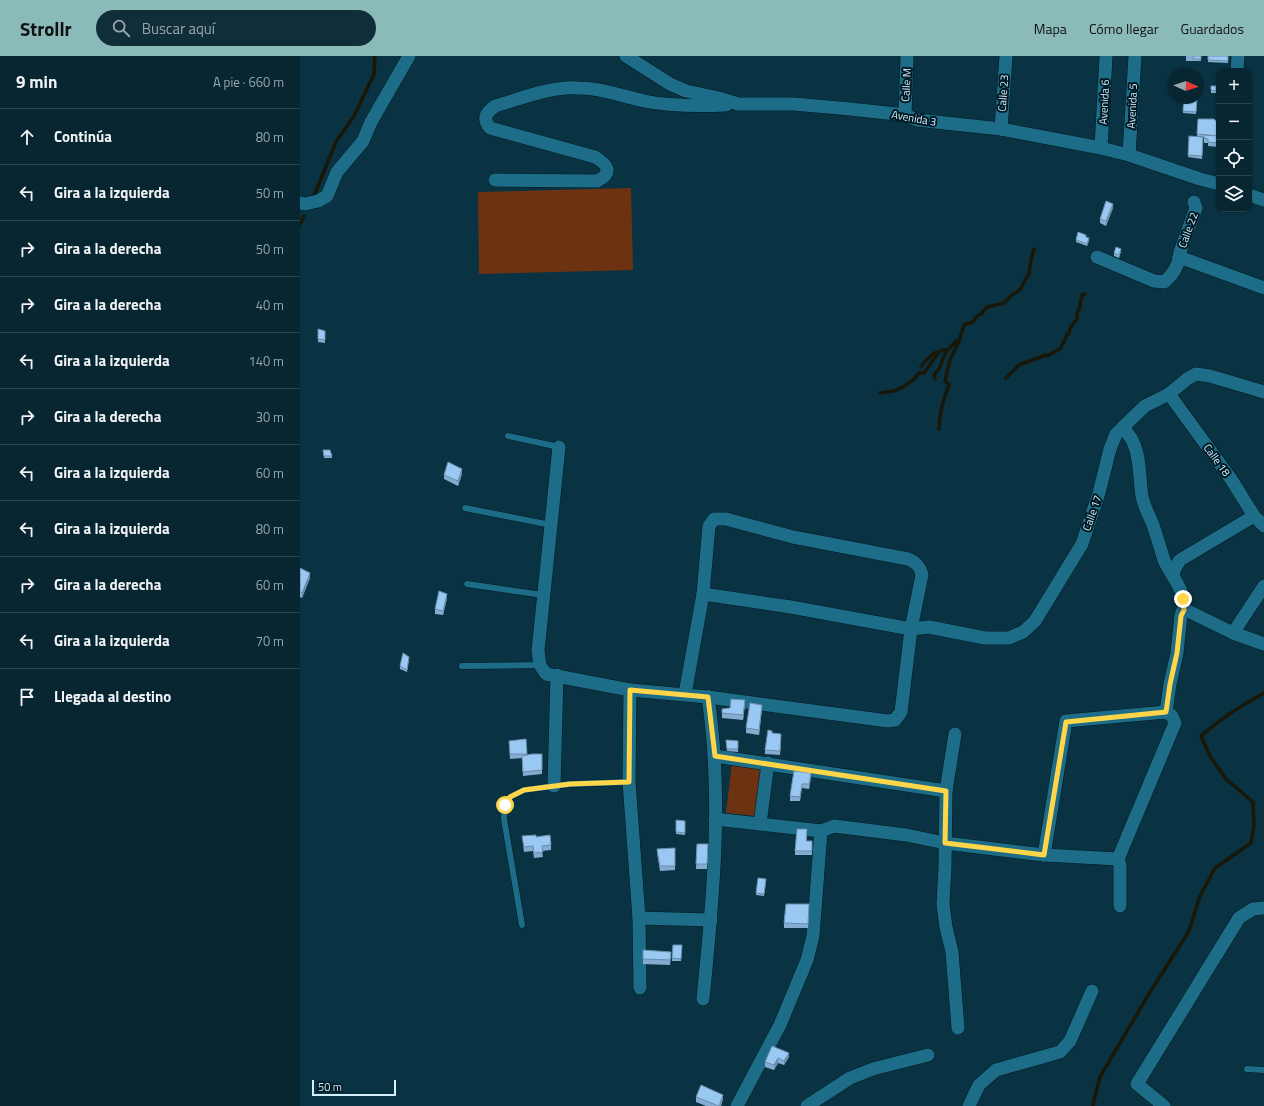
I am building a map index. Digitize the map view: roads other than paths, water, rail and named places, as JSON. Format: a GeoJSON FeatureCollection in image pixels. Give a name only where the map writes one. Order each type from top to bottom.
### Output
{"type":"FeatureCollection","features":[{"type":"Feature","properties":{"kind":"street"},"geometry":{"type":"LineString","coordinates":[[300,203],[305,204],[318,202],[327,196],[337,172],[363,141],[371,122],[409,56]]}},
{"type":"Feature","properties":{"kind":"street","name":"Avenida 3"},"geometry":{"type":"LineString","coordinates":[[626,56],[670,84],[686,91],[719,98],[738,104],[794,104],[850,108],[905,115],[917,120],[1001,130],[1101,148],[1130,155],[1215,181]]}},
{"type":"Feature","properties":{"kind":"street","name":"Calle M"},"geometry":{"type":"LineString","coordinates":[[905,115],[908,56]]}},
{"type":"Feature","properties":{"kind":"street","name":"Calle 23"},"geometry":{"type":"LineString","coordinates":[[1001,130],[1006,56]]}},
{"type":"Feature","properties":{"kind":"street","name":"Avenida 6"},"geometry":{"type":"LineString","coordinates":[[1101,148],[1106,56]]}},
{"type":"Feature","properties":{"kind":"street","name":"Avenida 5"},"geometry":{"type":"LineString","coordinates":[[1130,155],[1135,56]]}},
{"type":"Feature","properties":{"kind":"street"},"geometry":{"type":"LineString","coordinates":[[1237,68],[1238,56]]}},
{"type":"Feature","properties":{"kind":"street"},"geometry":{"type":"LineString","coordinates":[[495,180],[598,181],[604,178],[607,174],[607,169],[604,163],[595,157],[490,128],[486,124],[485,118],[487,112],[495,106],[557,89],[577,87],[600,90],[645,101],[665,104],[738,104]]}},
{"type":"Feature","properties":{"kind":"street"},"geometry":{"type":"LineString","coordinates":[[1252,196],[1264,200]]}},
{"type":"Feature","properties":{"kind":"street","name":"Calle 22"},"geometry":{"type":"LineString","coordinates":[[1179,257],[1196,208],[1194,202]]}},
{"type":"Feature","properties":{"kind":"street"},"geometry":{"type":"LineString","coordinates":[[1097,257],[1154,281],[1164,282],[1172,276],[1179,257],[1264,288]]}},
{"type":"Feature","properties":{"kind":"street","name":"Calle 17"},"geometry":{"type":"LineString","coordinates":[[703,594],[791,607],[911,629],[929,627],[985,638],[1009,638],[1023,632],[1035,621],[1082,544],[1099,493],[1110,449],[1116,434],[1123,427],[1145,406],[1169,394],[1187,379],[1196,374],[1217,378],[1264,392]]}},
{"type":"Feature","properties":{"kind":"street","name":"Calle 18"},"geometry":{"type":"LineString","coordinates":[[1169,394],[1231,479],[1254,516],[1264,526]]}},
{"type":"Feature","properties":{"kind":"street"},"geometry":{"type":"LineString","coordinates":[[1123,427],[1133,442],[1139,465],[1142,496],[1146,512],[1152,524],[1165,561],[1170,572],[1174,576],[1183,599],[1184,610],[1181,616],[1177,653],[1166,712]]}},
{"type":"Feature","properties":{"kind":"street"},"geometry":{"type":"LineString","coordinates":[[560,447],[538,651],[540,666],[546,674],[630,690],[684,694],[888,722],[895,720],[901,712],[911,629],[922,574],[919,567],[913,561],[793,537],[726,519],[714,519],[709,526],[703,594],[684,694]]}},
{"type":"Feature","properties":{"kind":"street"},"geometry":{"type":"LineString","coordinates":[[1174,576],[1175,568],[1180,560],[1254,516]]}},
{"type":"Feature","properties":{"kind":"street"},"geometry":{"type":"LineString","coordinates":[[1233,633],[1264,586]]}},
{"type":"Feature","properties":{"kind":"street"},"geometry":{"type":"LineString","coordinates":[[1184,610],[1188,610],[1233,633],[1264,644]]}},
{"type":"Feature","properties":{"kind":"street"},"geometry":{"type":"LineString","coordinates":[[554,786],[557,676]]}},
{"type":"Feature","properties":{"kind":"street"},"geometry":{"type":"LineString","coordinates":[[630,690],[629,782],[639,918],[640,988]]}},
{"type":"Feature","properties":{"kind":"street"},"geometry":{"type":"LineString","coordinates":[[703,999],[711,920],[715,819],[715,756],[708,697]]}},
{"type":"Feature","properties":{"kind":"street"},"geometry":{"type":"LineString","coordinates":[[1044,855],[1066,722],[1166,712],[1172,716],[1175,723],[1118,859],[1120,865],[1120,906]]}},
{"type":"Feature","properties":{"kind":"street"},"geometry":{"type":"LineString","coordinates":[[955,734],[946,791],[943,904],[946,927],[952,952],[958,1028]]}},
{"type":"Feature","properties":{"kind":"street"},"geometry":{"type":"LineString","coordinates":[[715,756],[946,791]]}},
{"type":"Feature","properties":{"kind":"street"},"geometry":{"type":"LineString","coordinates":[[760,824],[768,763]]}},
{"type":"Feature","properties":{"kind":"street"},"geometry":{"type":"LineString","coordinates":[[715,819],[821,831],[834,826],[906,835],[945,843],[1044,855],[1118,859]]}},
{"type":"Feature","properties":{"kind":"street"},"geometry":{"type":"LineString","coordinates":[[737,1106],[780,1024],[807,960],[813,936],[821,831]]}},
{"type":"Feature","properties":{"kind":"street"},"geometry":{"type":"LineString","coordinates":[[1164,1106],[1137,1084],[1239,918],[1253,909],[1264,908]]}},
{"type":"Feature","properties":{"kind":"street"},"geometry":{"type":"LineString","coordinates":[[639,918],[711,920]]}},
{"type":"Feature","properties":{"kind":"street"},"geometry":{"type":"LineString","coordinates":[[969,1106],[979,1084],[996,1070],[1060,1052],[1070,1041],[1092,991]]}},
{"type":"Feature","properties":{"kind":"street"},"geometry":{"type":"LineString","coordinates":[[807,1106],[850,1078],[928,1055]]}},
{"type":"Feature","properties":{"kind":"lane"},"geometry":{"type":"LineString","coordinates":[[508,436],[560,447]]}},
{"type":"Feature","properties":{"kind":"lane"},"geometry":{"type":"LineString","coordinates":[[465,508],[551,525]]}},
{"type":"Feature","properties":{"kind":"lane"},"geometry":{"type":"LineString","coordinates":[[467,584],[543,595]]}},
{"type":"Feature","properties":{"kind":"lane"},"geometry":{"type":"LineString","coordinates":[[462,666],[540,666]]}},
{"type":"Feature","properties":{"kind":"lane"},"geometry":{"type":"LineString","coordinates":[[522,925],[504,819],[505,805],[510,797],[524,790],[554,786],[629,782]]}},
{"type":"Feature","properties":{"kind":"lane"},"geometry":{"type":"LineString","coordinates":[[1247,1069],[1264,1070]]}},
{"type":"Feature","properties":{"kind":"waterway"},"geometry":{"type":"LineString","coordinates":[[313,198],[336,142],[354,116],[374,74],[375,56]]}},
{"type":"Feature","properties":{"kind":"waterway"},"geometry":{"type":"LineString","coordinates":[[300,224],[304,216]]}},
{"type":"Feature","properties":{"kind":"waterway"},"geometry":{"type":"LineString","coordinates":[[935,379],[934,375],[939,369],[945,353],[956,341],[959,341],[964,325],[973,322],[987,307],[1004,303],[1020,290],[1029,274],[1034,249]]}},
{"type":"Feature","properties":{"kind":"waterway"},"geometry":{"type":"LineString","coordinates":[[1006,378],[1019,365],[1046,355],[1047,356],[1060,349],[1067,334],[1069,334],[1070,328],[1077,319],[1077,313],[1082,295],[1085,294]]}},
{"type":"Feature","properties":{"kind":"waterway"},"geometry":{"type":"LineString","coordinates":[[939,429],[942,407],[949,385],[945,381],[950,360],[959,341]]}},
{"type":"Feature","properties":{"kind":"waterway"},"geometry":{"type":"LineString","coordinates":[[921,367],[933,354],[942,350],[947,350]]}},
{"type":"Feature","properties":{"kind":"waterway"},"geometry":{"type":"LineString","coordinates":[[880,393],[894,391],[903,387],[913,380],[919,373],[924,373],[939,352]]}},
{"type":"Feature","properties":{"kind":"waterway"},"geometry":{"type":"LineString","coordinates":[[1093,1106],[1100,1077],[1147,997],[1189,931],[1200,896],[1215,868],[1251,843],[1254,825],[1253,802],[1226,779],[1210,756],[1201,736],[1231,713],[1264,693]]}}]}
